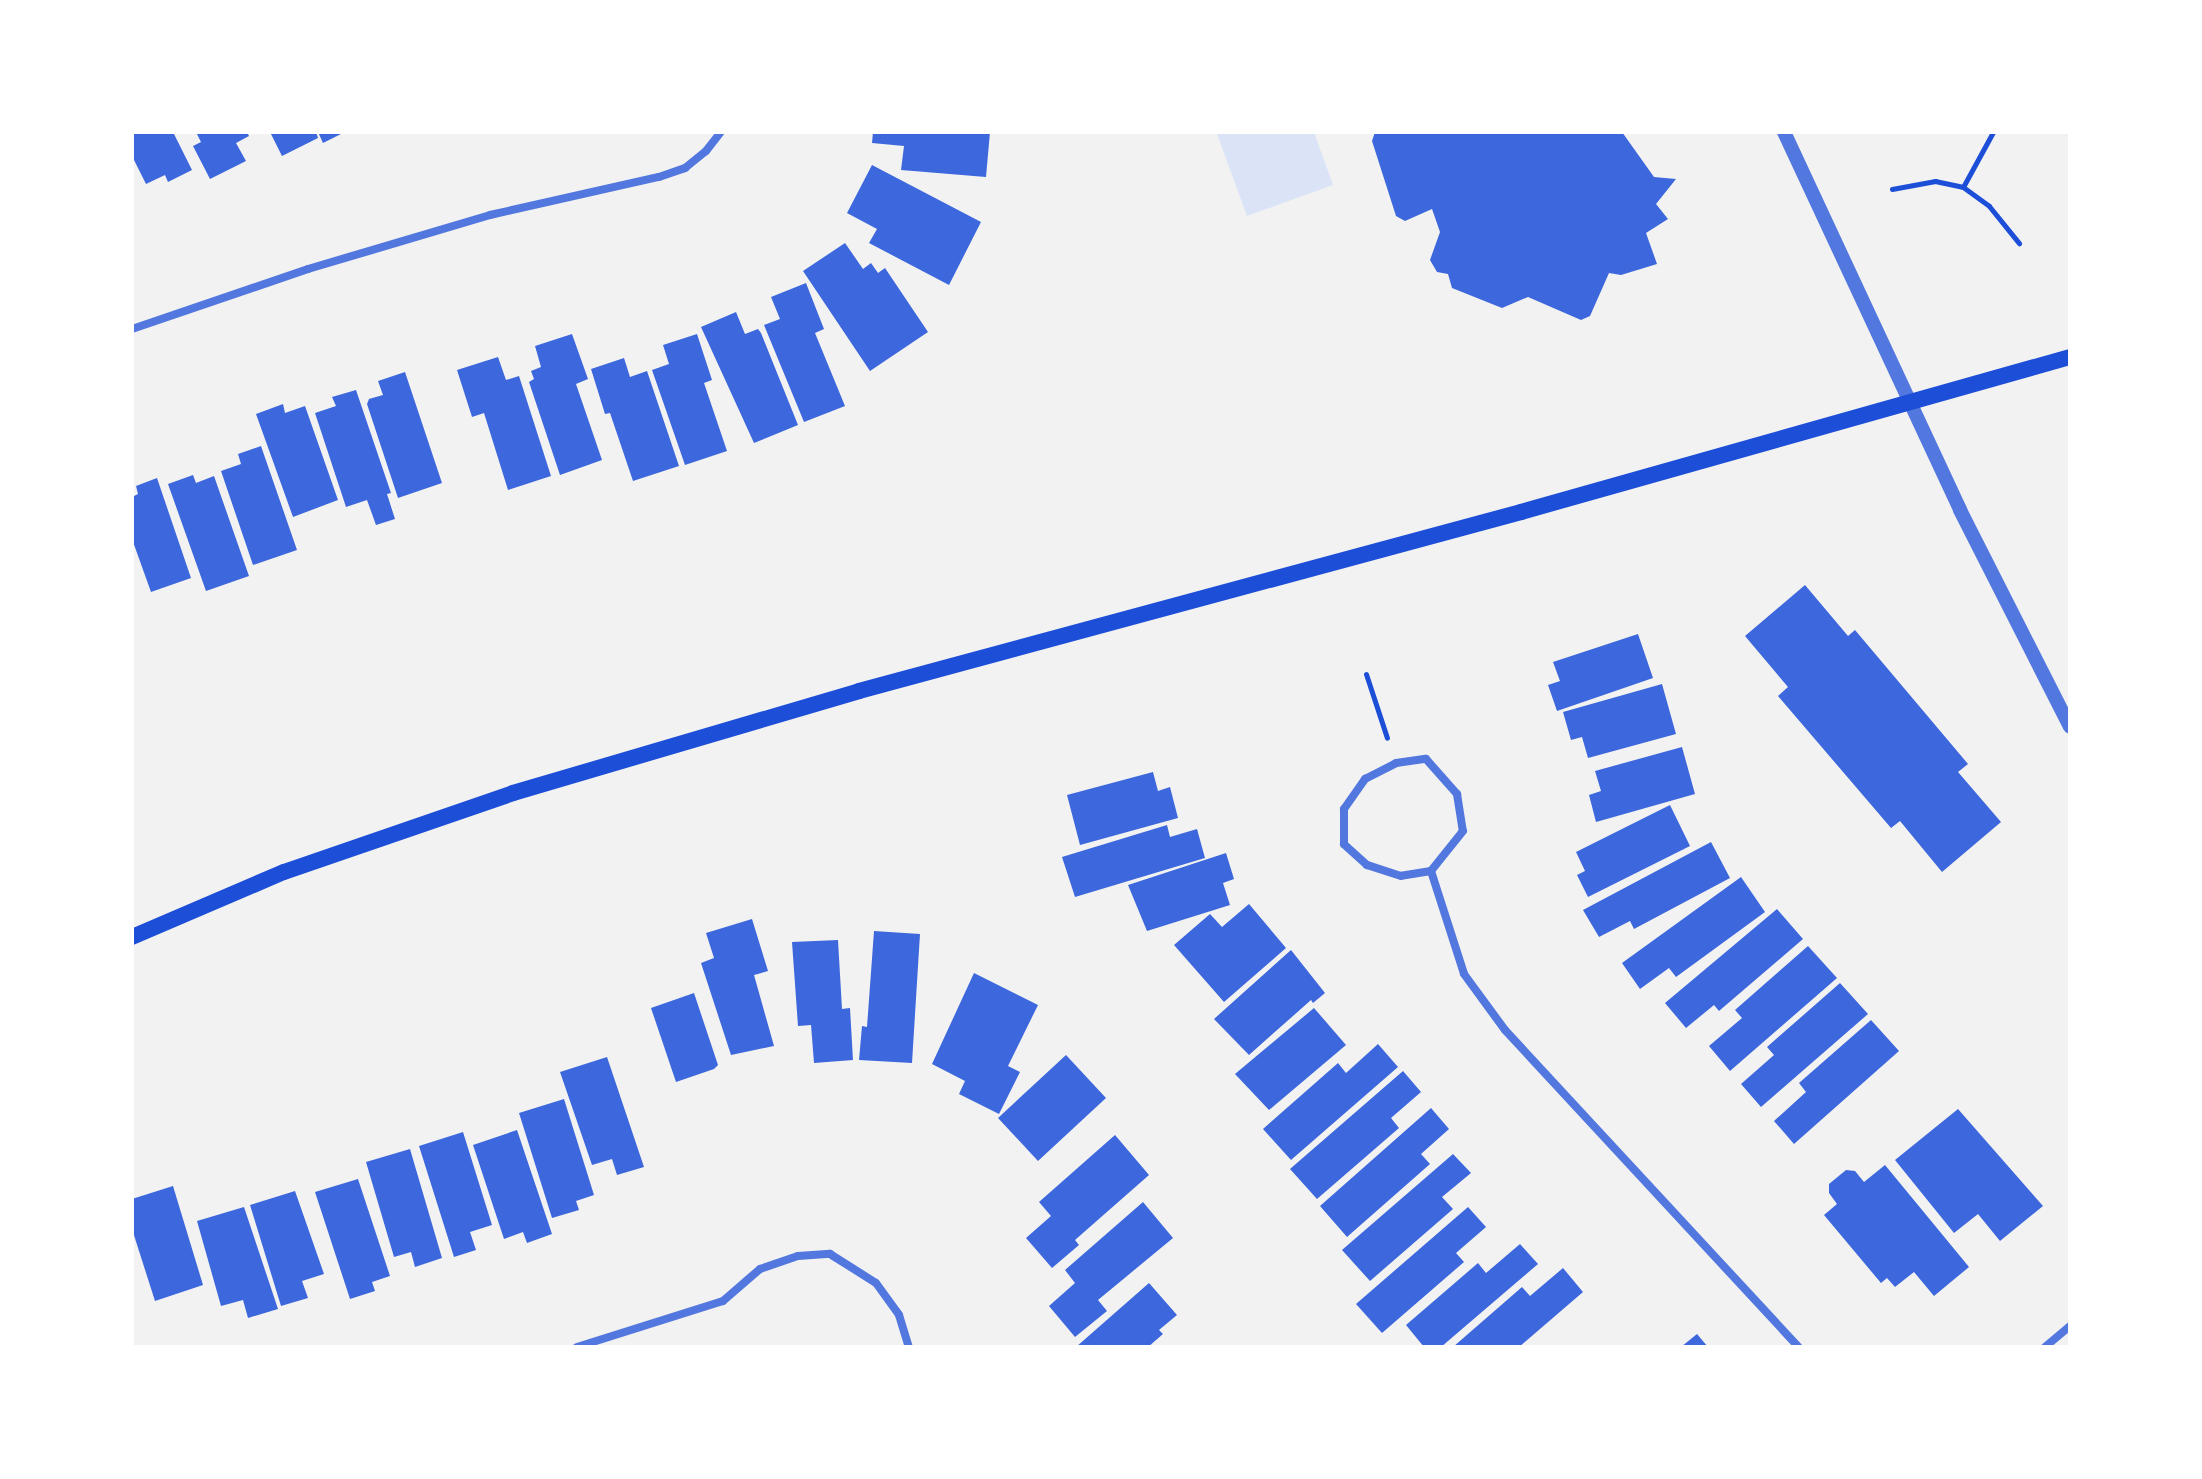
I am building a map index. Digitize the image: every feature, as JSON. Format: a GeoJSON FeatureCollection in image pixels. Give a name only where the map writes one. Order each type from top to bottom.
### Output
{"type":"FeatureCollection","features":[{"type":"Feature","properties":{"kind":"main road"},"geometry":{"type":"LineString","coordinates":[[132,937],[284,872],[513,793],[859,691],[2070,357]]}},
{"type":"Feature","properties":{"kind":"street"},"geometry":{"type":"LineString","coordinates":[[132,329],[308,269],[490,215],[659,177],[685,168],[706,151],[721,132]]}},
{"type":"Feature","properties":{"kind":"street"},"geometry":{"type":"LineString","coordinates":[[1784,132],[1909,402],[2070,727]]}},
{"type":"Feature","properties":{"kind":"street"},"geometry":{"type":"LineString","coordinates":[[1426,759],[1457,794],[1463,831],[1431,871],[1401,876],[1367,865],[1344,844],[1344,809],[1365,779],[1396,763],[1426,759]]}},
{"type":"Feature","properties":{"kind":"street"},"geometry":{"type":"LineString","coordinates":[[1431,871],[1464,974],[1505,1030],[1799,1347]]}},
{"type":"Feature","properties":{"kind":"street"},"geometry":{"type":"LineString","coordinates":[[577,1347],[723,1301],[760,1269],[798,1256],[830,1254],[876,1283],[899,1315],[909,1347]]}},
{"type":"Feature","properties":{"kind":"street"},"geometry":{"type":"LineString","coordinates":[[2045,1347],[2070,1326]]}},
{"type":"Feature","properties":{"kind":"path"},"geometry":{"type":"LineString","coordinates":[[1963,187],[1993,132]]}},
{"type":"Feature","properties":{"kind":"path"},"geometry":{"type":"LineString","coordinates":[[1892,189],[1935,181],[1963,187],[1989,206],[2019,243]]}},
{"type":"Feature","properties":{"kind":"path"},"geometry":{"type":"LineString","coordinates":[[1366,674],[1396,763]]}},
{"type":"Feature","properties":{"kind":"shaded area"},"geometry":{"type":"Polygon","coordinates":[[[1314,132],[1333,185],[1247,216],[1217,134],[1314,132]]]}},
{"type":"Feature","properties":{"kind":"building"},"geometry":{"type":"Polygon","coordinates":[[[132,132],[173,132],[192,170],[168,182],[165,175],[146,184],[132,156],[132,132]]]}},
{"type":"Feature","properties":{"kind":"building"},"geometry":{"type":"Polygon","coordinates":[[[196,132],[247,132],[249,136],[236,143],[246,161],[210,179],[193,146],[201,142],[196,132]]]}},
{"type":"Feature","properties":{"kind":"building"},"geometry":{"type":"Polygon","coordinates":[[[270,132],[316,132],[318,138],[282,156],[270,132]]]}},
{"type":"Feature","properties":{"kind":"building"},"geometry":{"type":"Polygon","coordinates":[[[318,132],[345,132],[323,143],[318,132]]]}},
{"type":"Feature","properties":{"kind":"building"},"geometry":{"type":"Polygon","coordinates":[[[873,132],[990,132],[986,177],[901,170],[904,146],[872,143],[873,132]]]}},
{"type":"Feature","properties":{"kind":"building"},"geometry":{"type":"Polygon","coordinates":[[[1375,132],[1622,132],[1654,177],[1676,179],[1656,204],[1668,219],[1646,233],[1657,264],[1621,275],[1609,273],[1590,316],[1581,320],[1528,297],[1502,308],[1452,288],[1448,274],[1437,272],[1430,260],[1440,232],[1432,209],[1405,221],[1396,216],[1372,141],[1375,132]]]}},
{"type":"Feature","properties":{"kind":"building"},"geometry":{"type":"Polygon","coordinates":[[[872,165],[981,222],[949,285],[869,243],[877,229],[847,213],[872,165]]]}},
{"type":"Feature","properties":{"kind":"building"},"geometry":{"type":"Polygon","coordinates":[[[845,243],[863,269],[871,263],[878,273],[885,268],[928,332],[870,371],[803,271],[845,243]]]}},
{"type":"Feature","properties":{"kind":"building"},"geometry":{"type":"Polygon","coordinates":[[[806,283],[824,329],[815,333],[845,406],[804,422],[764,325],[780,319],[771,297],[806,283]]]}},
{"type":"Feature","properties":{"kind":"building"},"geometry":{"type":"Polygon","coordinates":[[[736,312],[745,334],[758,329],[761,333],[798,425],[754,443],[701,327],[736,312]]]}},
{"type":"Feature","properties":{"kind":"building"},"geometry":{"type":"Polygon","coordinates":[[[572,334],[588,379],[576,384],[602,460],[560,475],[529,382],[534,379],[531,371],[541,367],[535,346],[572,334]]]}},
{"type":"Feature","properties":{"kind":"building"},"geometry":{"type":"Polygon","coordinates":[[[697,334],[712,380],[704,383],[727,451],[685,465],[652,370],[669,364],[663,345],[697,334]]]}},
{"type":"Feature","properties":{"kind":"building"},"geometry":{"type":"Polygon","coordinates":[[[498,357],[506,380],[519,376],[551,476],[508,490],[484,413],[472,417],[457,370],[498,357]]]}},
{"type":"Feature","properties":{"kind":"building"},"geometry":{"type":"Polygon","coordinates":[[[624,358],[630,377],[647,371],[679,466],[633,481],[610,413],[605,414],[591,369],[624,358]]]}},
{"type":"Feature","properties":{"kind":"building"},"geometry":{"type":"Polygon","coordinates":[[[405,372],[442,483],[398,498],[367,404],[369,399],[383,395],[378,381],[405,372]]]}},
{"type":"Feature","properties":{"kind":"building"},"geometry":{"type":"Polygon","coordinates":[[[356,390],[391,493],[387,494],[395,519],[376,525],[367,500],[346,507],[315,413],[336,406],[332,397],[356,390]]]}},
{"type":"Feature","properties":{"kind":"building"},"geometry":{"type":"Polygon","coordinates":[[[283,404],[285,413],[305,406],[338,500],[293,517],[256,414],[283,404]]]}},
{"type":"Feature","properties":{"kind":"building"},"geometry":{"type":"Polygon","coordinates":[[[261,446],[297,550],[253,565],[221,471],[241,464],[238,454],[261,446]]]}},
{"type":"Feature","properties":{"kind":"building"},"geometry":{"type":"Polygon","coordinates":[[[193,475],[196,483],[214,476],[249,576],[206,591],[168,484],[193,475]]]}},
{"type":"Feature","properties":{"kind":"building"},"geometry":{"type":"Polygon","coordinates":[[[157,478],[191,578],[151,592],[132,539],[132,497],[138,494],[136,486],[157,478]]]}},
{"type":"Feature","properties":{"kind":"building"},"geometry":{"type":"Polygon","coordinates":[[[1805,585],[1848,636],[1855,630],[1968,764],[1958,772],[2001,822],[1942,872],[1900,821],[1891,828],[1778,696],[1788,687],[1745,636],[1805,585]]]}},
{"type":"Feature","properties":{"kind":"building"},"geometry":{"type":"Polygon","coordinates":[[[1638,634],[1653,678],[1557,711],[1548,685],[1560,681],[1553,662],[1638,634]]]}},
{"type":"Feature","properties":{"kind":"building"},"geometry":{"type":"Polygon","coordinates":[[[1662,684],[1676,734],[1588,758],[1582,737],[1571,740],[1563,712],[1662,684]]]}},
{"type":"Feature","properties":{"kind":"building"},"geometry":{"type":"Polygon","coordinates":[[[1682,747],[1695,794],[1596,822],[1589,795],[1601,791],[1595,771],[1682,747]]]}},
{"type":"Feature","properties":{"kind":"building"},"geometry":{"type":"Polygon","coordinates":[[[1153,772],[1158,791],[1170,787],[1178,818],[1080,845],[1067,795],[1153,772]]]}},
{"type":"Feature","properties":{"kind":"building"},"geometry":{"type":"Polygon","coordinates":[[[1670,805],[1690,846],[1588,897],[1577,875],[1585,871],[1576,852],[1670,805]]]}},
{"type":"Feature","properties":{"kind":"building"},"geometry":{"type":"Polygon","coordinates":[[[1167,825],[1170,837],[1197,829],[1205,858],[1075,897],[1062,857],[1167,825]]]}},
{"type":"Feature","properties":{"kind":"building"},"geometry":{"type":"Polygon","coordinates":[[[1711,842],[1730,878],[1634,929],[1630,921],[1599,937],[1583,910],[1711,842]]]}},
{"type":"Feature","properties":{"kind":"building"},"geometry":{"type":"Polygon","coordinates":[[[1226,853],[1234,879],[1223,883],[1230,905],[1147,931],[1128,885],[1226,853]]]}},
{"type":"Feature","properties":{"kind":"building"},"geometry":{"type":"Polygon","coordinates":[[[1741,877],[1765,912],[1676,977],[1669,968],[1640,989],[1622,963],[1741,877]]]}},
{"type":"Feature","properties":{"kind":"building"},"geometry":{"type":"Polygon","coordinates":[[[1249,904],[1286,948],[1224,1002],[1174,945],[1210,914],[1222,927],[1249,904]]]}},
{"type":"Feature","properties":{"kind":"building"},"geometry":{"type":"Polygon","coordinates":[[[1777,909],[1803,939],[1719,1011],[1714,1005],[1686,1028],[1665,1003],[1777,909]]]}},
{"type":"Feature","properties":{"kind":"building"},"geometry":{"type":"Polygon","coordinates":[[[752,919],[768,971],[754,975],[774,1046],[731,1055],[701,963],[714,958],[706,933],[752,919]]]}},
{"type":"Feature","properties":{"kind":"building"},"geometry":{"type":"Polygon","coordinates":[[[874,931],[920,934],[912,1063],[859,1060],[862,1026],[867,1027],[874,931]]]}},
{"type":"Feature","properties":{"kind":"building"},"geometry":{"type":"Polygon","coordinates":[[[838,940],[842,1009],[850,1008],[853,1060],[814,1063],[811,1025],[798,1026],[792,942],[838,940]]]}},
{"type":"Feature","properties":{"kind":"building"},"geometry":{"type":"Polygon","coordinates":[[[1808,946],[1837,978],[1730,1071],[1709,1046],[1742,1018],[1735,1010],[1808,946]]]}},
{"type":"Feature","properties":{"kind":"building"},"geometry":{"type":"Polygon","coordinates":[[[1291,950],[1325,993],[1313,1003],[1311,1000],[1249,1055],[1214,1019],[1291,950]]]}},
{"type":"Feature","properties":{"kind":"building"},"geometry":{"type":"Polygon","coordinates":[[[974,973],[1038,1005],[1008,1066],[1020,1072],[999,1114],[959,1094],[965,1081],[932,1064],[974,973]]]}},
{"type":"Feature","properties":{"kind":"building"},"geometry":{"type":"Polygon","coordinates":[[[1840,983],[1868,1014],[1761,1107],[1741,1084],[1774,1055],[1767,1047],[1840,983]]]}},
{"type":"Feature","properties":{"kind":"building"},"geometry":{"type":"Polygon","coordinates":[[[694,993],[718,1065],[676,1082],[651,1008],[694,993]]]}},
{"type":"Feature","properties":{"kind":"building"},"geometry":{"type":"Polygon","coordinates":[[[1314,1008],[1346,1045],[1269,1110],[1235,1074],[1314,1008]]]}},
{"type":"Feature","properties":{"kind":"building"},"geometry":{"type":"Polygon","coordinates":[[[1871,1020],[1899,1051],[1794,1144],[1774,1121],[1806,1092],[1799,1083],[1871,1020]]]}},
{"type":"Feature","properties":{"kind":"building"},"geometry":{"type":"Polygon","coordinates":[[[1378,1044],[1398,1067],[1291,1160],[1263,1129],[1338,1063],[1346,1073],[1378,1044]]]}},
{"type":"Feature","properties":{"kind":"building"},"geometry":{"type":"Polygon","coordinates":[[[1066,1055],[1106,1098],[1038,1161],[998,1118],[1066,1055]]]}},
{"type":"Feature","properties":{"kind":"building"},"geometry":{"type":"Polygon","coordinates":[[[607,1057],[644,1167],[617,1175],[612,1159],[592,1165],[560,1072],[607,1057]]]}},
{"type":"Feature","properties":{"kind":"building"},"geometry":{"type":"Polygon","coordinates":[[[1403,1071],[1421,1092],[1391,1118],[1399,1128],[1317,1199],[1290,1169],[1403,1071]]]}},
{"type":"Feature","properties":{"kind":"building"},"geometry":{"type":"Polygon","coordinates":[[[564,1099],[594,1195],[576,1201],[579,1210],[552,1218],[519,1113],[564,1099]]]}},
{"type":"Feature","properties":{"kind":"building"},"geometry":{"type":"Polygon","coordinates":[[[1431,1108],[1449,1129],[1421,1154],[1430,1164],[1347,1237],[1320,1206],[1431,1108]]]}},
{"type":"Feature","properties":{"kind":"building"},"geometry":{"type":"Polygon","coordinates":[[[1958,1109],[2043,1206],[2000,1241],[1978,1214],[1954,1233],[1895,1160],[1958,1109]]]}},
{"type":"Feature","properties":{"kind":"building"},"geometry":{"type":"Polygon","coordinates":[[[517,1130],[552,1234],[527,1243],[523,1232],[504,1239],[473,1145],[517,1130]]]}},
{"type":"Feature","properties":{"kind":"building"},"geometry":{"type":"Polygon","coordinates":[[[463,1132],[492,1225],[470,1232],[476,1250],[454,1257],[419,1146],[463,1132]]]}},
{"type":"Feature","properties":{"kind":"building"},"geometry":{"type":"Polygon","coordinates":[[[1115,1135],[1149,1175],[1075,1240],[1079,1245],[1052,1268],[1026,1238],[1051,1216],[1039,1202],[1115,1135]]]}},
{"type":"Feature","properties":{"kind":"building"},"geometry":{"type":"Polygon","coordinates":[[[410,1149],[442,1258],[415,1267],[411,1252],[394,1257],[366,1162],[410,1149]]]}},
{"type":"Feature","properties":{"kind":"building"},"geometry":{"type":"Polygon","coordinates":[[[1453,1154],[1471,1173],[1442,1197],[1453,1209],[1370,1281],[1342,1250],[1453,1154]]]}},
{"type":"Feature","properties":{"kind":"building"},"geometry":{"type":"Polygon","coordinates":[[[1885,1165],[1969,1267],[1934,1296],[1914,1272],[1895,1287],[1887,1278],[1881,1283],[1824,1215],[1837,1204],[1829,1193],[1829,1184],[1846,1170],[1855,1171],[1864,1182],[1885,1165]]]}},
{"type":"Feature","properties":{"kind":"building"},"geometry":{"type":"Polygon","coordinates":[[[358,1179],[390,1276],[372,1282],[375,1291],[350,1299],[315,1192],[358,1179]]]}},
{"type":"Feature","properties":{"kind":"building"},"geometry":{"type":"Polygon","coordinates":[[[173,1186],[203,1285],[155,1301],[132,1229],[132,1199],[173,1186]]]}},
{"type":"Feature","properties":{"kind":"building"},"geometry":{"type":"Polygon","coordinates":[[[295,1191],[324,1274],[302,1281],[308,1298],[281,1306],[250,1205],[295,1191]]]}},
{"type":"Feature","properties":{"kind":"building"},"geometry":{"type":"Polygon","coordinates":[[[1143,1202],[1173,1238],[1098,1300],[1107,1311],[1075,1337],[1049,1306],[1075,1283],[1065,1270],[1143,1202]]]}},
{"type":"Feature","properties":{"kind":"building"},"geometry":{"type":"Polygon","coordinates":[[[244,1207],[278,1309],[248,1318],[243,1300],[221,1306],[197,1221],[244,1207]]]}},
{"type":"Feature","properties":{"kind":"building"},"geometry":{"type":"Polygon","coordinates":[[[1468,1207],[1486,1227],[1456,1253],[1464,1262],[1382,1333],[1356,1304],[1468,1207]]]}},
{"type":"Feature","properties":{"kind":"building"},"geometry":{"type":"Polygon","coordinates":[[[1520,1244],[1538,1264],[1441,1347],[1424,1347],[1406,1325],[1478,1263],[1486,1273],[1520,1244]]]}},
{"type":"Feature","properties":{"kind":"building"},"geometry":{"type":"Polygon","coordinates":[[[1563,1268],[1583,1292],[1519,1347],[1453,1347],[1522,1287],[1530,1296],[1563,1268]]]}},
{"type":"Feature","properties":{"kind":"building"},"geometry":{"type":"Polygon","coordinates":[[[1149,1283],[1177,1315],[1159,1330],[1163,1334],[1148,1347],[1076,1347],[1149,1283]]]}},
{"type":"Feature","properties":{"kind":"building"},"geometry":{"type":"Polygon","coordinates":[[[1697,1334],[1708,1347],[1681,1347],[1697,1334]]]}}]}
